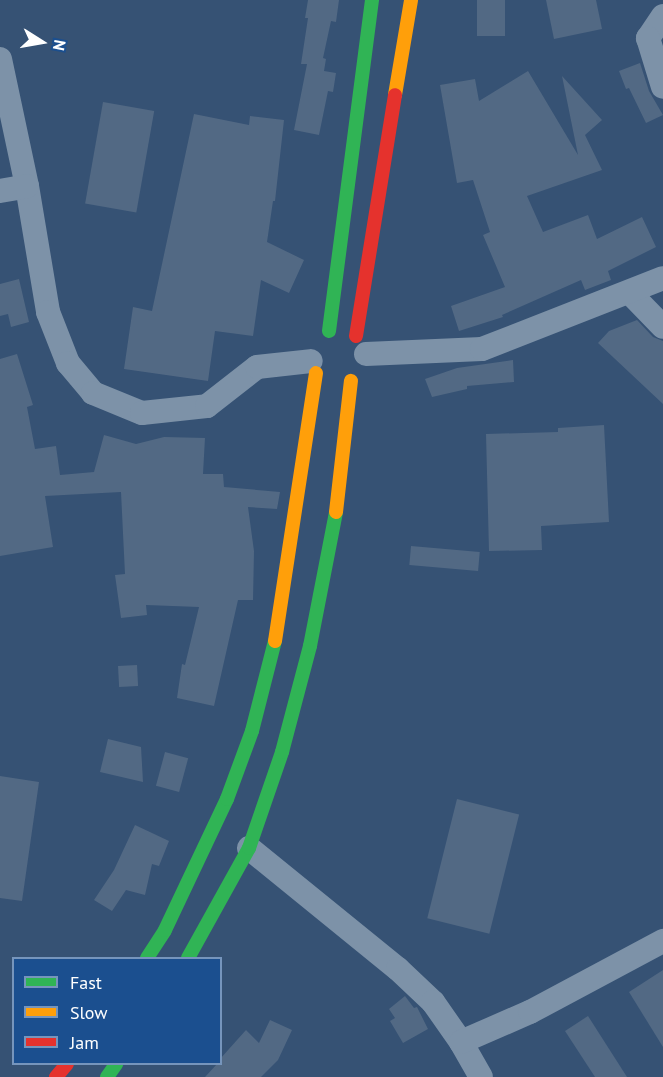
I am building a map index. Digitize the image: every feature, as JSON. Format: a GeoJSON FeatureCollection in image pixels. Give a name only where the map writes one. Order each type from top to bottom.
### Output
{"type":"FeatureCollection","features":[{"type":"Feature","properties":{"kind":"main road"},"geometry":{"type":"LineString","coordinates":[[148,957],[199,861],[228,799],[252,731],[270,668],[288,566],[317,350],[372,0]]}},
{"type":"Feature","properties":{"kind":"main road"},"geometry":{"type":"LineString","coordinates":[[189,957],[249,848],[282,753],[310,646],[335,517],[352,368],[411,0]]}},
{"type":"Feature","properties":{"kind":"main road"},"geometry":{"type":"LineString","coordinates":[[317,350],[343,330],[352,368]]}},
{"type":"Feature","properties":{"kind":"main road"},"geometry":{"type":"LineString","coordinates":[[317,350],[352,368]]}},
{"type":"Feature","properties":{"kind":"main road"},"geometry":{"type":"LineString","coordinates":[[56,1077],[66,1065]]}},
{"type":"Feature","properties":{"kind":"main road"},"geometry":{"type":"LineString","coordinates":[[107,1077],[116,1065]]}},
{"type":"Feature","properties":{"kind":"street"},"geometry":{"type":"LineString","coordinates":[[663,16],[648,39],[663,87]]}},
{"type":"Feature","properties":{"kind":"street"},"geometry":{"type":"LineString","coordinates":[[0,58],[27,186],[48,312],[68,363],[93,393],[142,412],[207,406],[256,367],[317,350]]}},
{"type":"Feature","properties":{"kind":"street"},"geometry":{"type":"LineString","coordinates":[[0,191],[27,186]]}},
{"type":"Feature","properties":{"kind":"street"},"geometry":{"type":"LineString","coordinates":[[352,368],[482,350],[663,278]]}},
{"type":"Feature","properties":{"kind":"street"},"geometry":{"type":"LineString","coordinates":[[630,293],[663,327]]}},
{"type":"Feature","properties":{"kind":"street"},"geometry":{"type":"LineString","coordinates":[[249,848],[398,969],[433,1002],[461,1042],[481,1077]]}},
{"type":"Feature","properties":{"kind":"street"},"geometry":{"type":"LineString","coordinates":[[461,1042],[530,1012],[663,941]]}},
{"type":"Feature","properties":{"kind":"building"},"geometry":{"type":"Polygon","coordinates":[[[308,0],[339,0],[336,22],[331,21],[323,58],[326,59],[324,71],[336,73],[333,92],[328,91],[319,135],[294,130],[307,64],[301,64],[308,18],[305,18],[308,0]]]}},
{"type":"Feature","properties":{"kind":"building"},"geometry":{"type":"Polygon","coordinates":[[[477,0],[505,0],[505,36],[477,36],[477,0]]]}},
{"type":"Feature","properties":{"kind":"building"},"geometry":{"type":"Polygon","coordinates":[[[546,0],[596,0],[602,29],[554,39],[546,0]]]}},
{"type":"Feature","properties":{"kind":"building"},"geometry":{"type":"Polygon","coordinates":[[[640,63],[649,91],[663,115],[646,123],[629,88],[626,89],[619,71],[640,63]]]}},
{"type":"Feature","properties":{"kind":"building"},"geometry":{"type":"Polygon","coordinates":[[[528,71],[578,155],[562,76],[602,120],[585,135],[602,170],[527,196],[543,232],[588,215],[597,239],[642,217],[656,247],[608,271],[611,280],[585,290],[581,280],[502,315],[503,317],[459,331],[451,306],[505,287],[483,235],[490,232],[473,180],[457,183],[440,85],[475,79],[479,101],[528,71]]]}},
{"type":"Feature","properties":{"kind":"building"},"geometry":{"type":"Polygon","coordinates":[[[103,102],[154,111],[136,212],[85,203],[103,102]]]}},
{"type":"Feature","properties":{"kind":"building"},"geometry":{"type":"Polygon","coordinates":[[[194,114],[249,125],[250,116],[284,120],[275,201],[273,201],[267,242],[304,260],[289,293],[261,280],[253,336],[215,331],[208,381],[124,369],[133,307],[152,311],[194,114]]]}},
{"type":"Feature","properties":{"kind":"building"},"geometry":{"type":"Polygon","coordinates":[[[19,279],[29,322],[11,327],[8,314],[0,316],[0,284],[19,279]]]}},
{"type":"Feature","properties":{"kind":"building"},"geometry":{"type":"Polygon","coordinates":[[[637,320],[653,337],[663,341],[663,404],[598,343],[609,331],[637,320]]]}},
{"type":"Feature","properties":{"kind":"building"},"geometry":{"type":"Polygon","coordinates":[[[17,354],[33,405],[27,407],[35,449],[56,446],[60,475],[94,472],[104,435],[136,444],[164,437],[205,438],[203,474],[223,474],[224,487],[280,492],[277,509],[248,507],[254,551],[253,600],[238,600],[214,706],[177,698],[182,664],[185,665],[199,607],[146,605],[147,615],[121,618],[115,575],[125,574],[121,492],[45,496],[53,547],[0,556],[0,359],[17,354]]]}},
{"type":"Feature","properties":{"kind":"building"},"geometry":{"type":"Polygon","coordinates":[[[513,360],[514,382],[467,386],[467,389],[432,397],[425,379],[457,368],[513,360]]]}},
{"type":"Feature","properties":{"kind":"building"},"geometry":{"type":"Polygon","coordinates":[[[604,425],[609,522],[541,526],[542,550],[489,551],[486,434],[558,432],[558,428],[604,425]]]}},
{"type":"Feature","properties":{"kind":"building"},"geometry":{"type":"Polygon","coordinates":[[[411,546],[480,552],[478,571],[409,565],[411,546]]]}},
{"type":"Feature","properties":{"kind":"building"},"geometry":{"type":"Polygon","coordinates":[[[137,665],[138,686],[119,687],[118,666],[137,665]]]}},
{"type":"Feature","properties":{"kind":"building"},"geometry":{"type":"Polygon","coordinates":[[[108,739],[141,747],[143,782],[100,772],[108,739]]]}},
{"type":"Feature","properties":{"kind":"building"},"geometry":{"type":"Polygon","coordinates":[[[165,752],[188,758],[179,792],[156,786],[165,752]]]}},
{"type":"Feature","properties":{"kind":"building"},"geometry":{"type":"Polygon","coordinates":[[[0,776],[39,782],[22,901],[0,898],[0,776]]]}},
{"type":"Feature","properties":{"kind":"building"},"geometry":{"type":"Polygon","coordinates":[[[457,799],[519,814],[489,934],[427,918],[457,799]]]}},
{"type":"Feature","properties":{"kind":"building"},"geometry":{"type":"Polygon","coordinates":[[[135,825],[169,841],[159,866],[152,864],[145,895],[126,890],[112,911],[94,900],[114,870],[135,825]]]}},
{"type":"Feature","properties":{"kind":"building"},"geometry":{"type":"Polygon","coordinates":[[[663,970],[663,1047],[629,992],[663,970]]]}},
{"type":"Feature","properties":{"kind":"building"},"geometry":{"type":"Polygon","coordinates":[[[405,996],[414,1008],[417,1007],[428,1029],[403,1043],[390,1021],[395,1018],[389,1009],[405,996]]]}},
{"type":"Feature","properties":{"kind":"building"},"geometry":{"type":"Polygon","coordinates":[[[588,1016],[627,1077],[595,1077],[565,1031],[588,1016]]]}},
{"type":"Feature","properties":{"kind":"building"},"geometry":{"type":"Polygon","coordinates":[[[270,1020],[292,1030],[278,1060],[261,1077],[205,1077],[216,1065],[222,1065],[222,1057],[246,1030],[259,1043],[270,1020]]]}},
{"type":"Feature","properties":{"kind":"traffic: fast"},"geometry":{"type":"LineString","coordinates":[[329,331],[372,0]]}},
{"type":"Feature","properties":{"kind":"traffic: fast"},"geometry":{"type":"LineString","coordinates":[[189,957],[249,848],[282,752],[310,646],[336,512]]}},
{"type":"Feature","properties":{"kind":"traffic: fast"},"geometry":{"type":"LineString","coordinates":[[148,957],[165,930],[227,799],[252,731],[275,641]]}},
{"type":"Feature","properties":{"kind":"traffic: fast"},"geometry":{"type":"LineString","coordinates":[[107,1077],[115,1065]]}},
{"type":"Feature","properties":{"kind":"traffic: slow"},"geometry":{"type":"LineString","coordinates":[[395,95],[411,0]]}},
{"type":"Feature","properties":{"kind":"traffic: slow"},"geometry":{"type":"LineString","coordinates":[[275,641],[316,373]]}},
{"type":"Feature","properties":{"kind":"traffic: slow"},"geometry":{"type":"LineString","coordinates":[[336,512],[351,381]]}},
{"type":"Feature","properties":{"kind":"traffic: jam"},"geometry":{"type":"LineString","coordinates":[[356,336],[395,95]]}},
{"type":"Feature","properties":{"kind":"traffic: jam"},"geometry":{"type":"LineString","coordinates":[[56,1077],[66,1065]]}}]}
